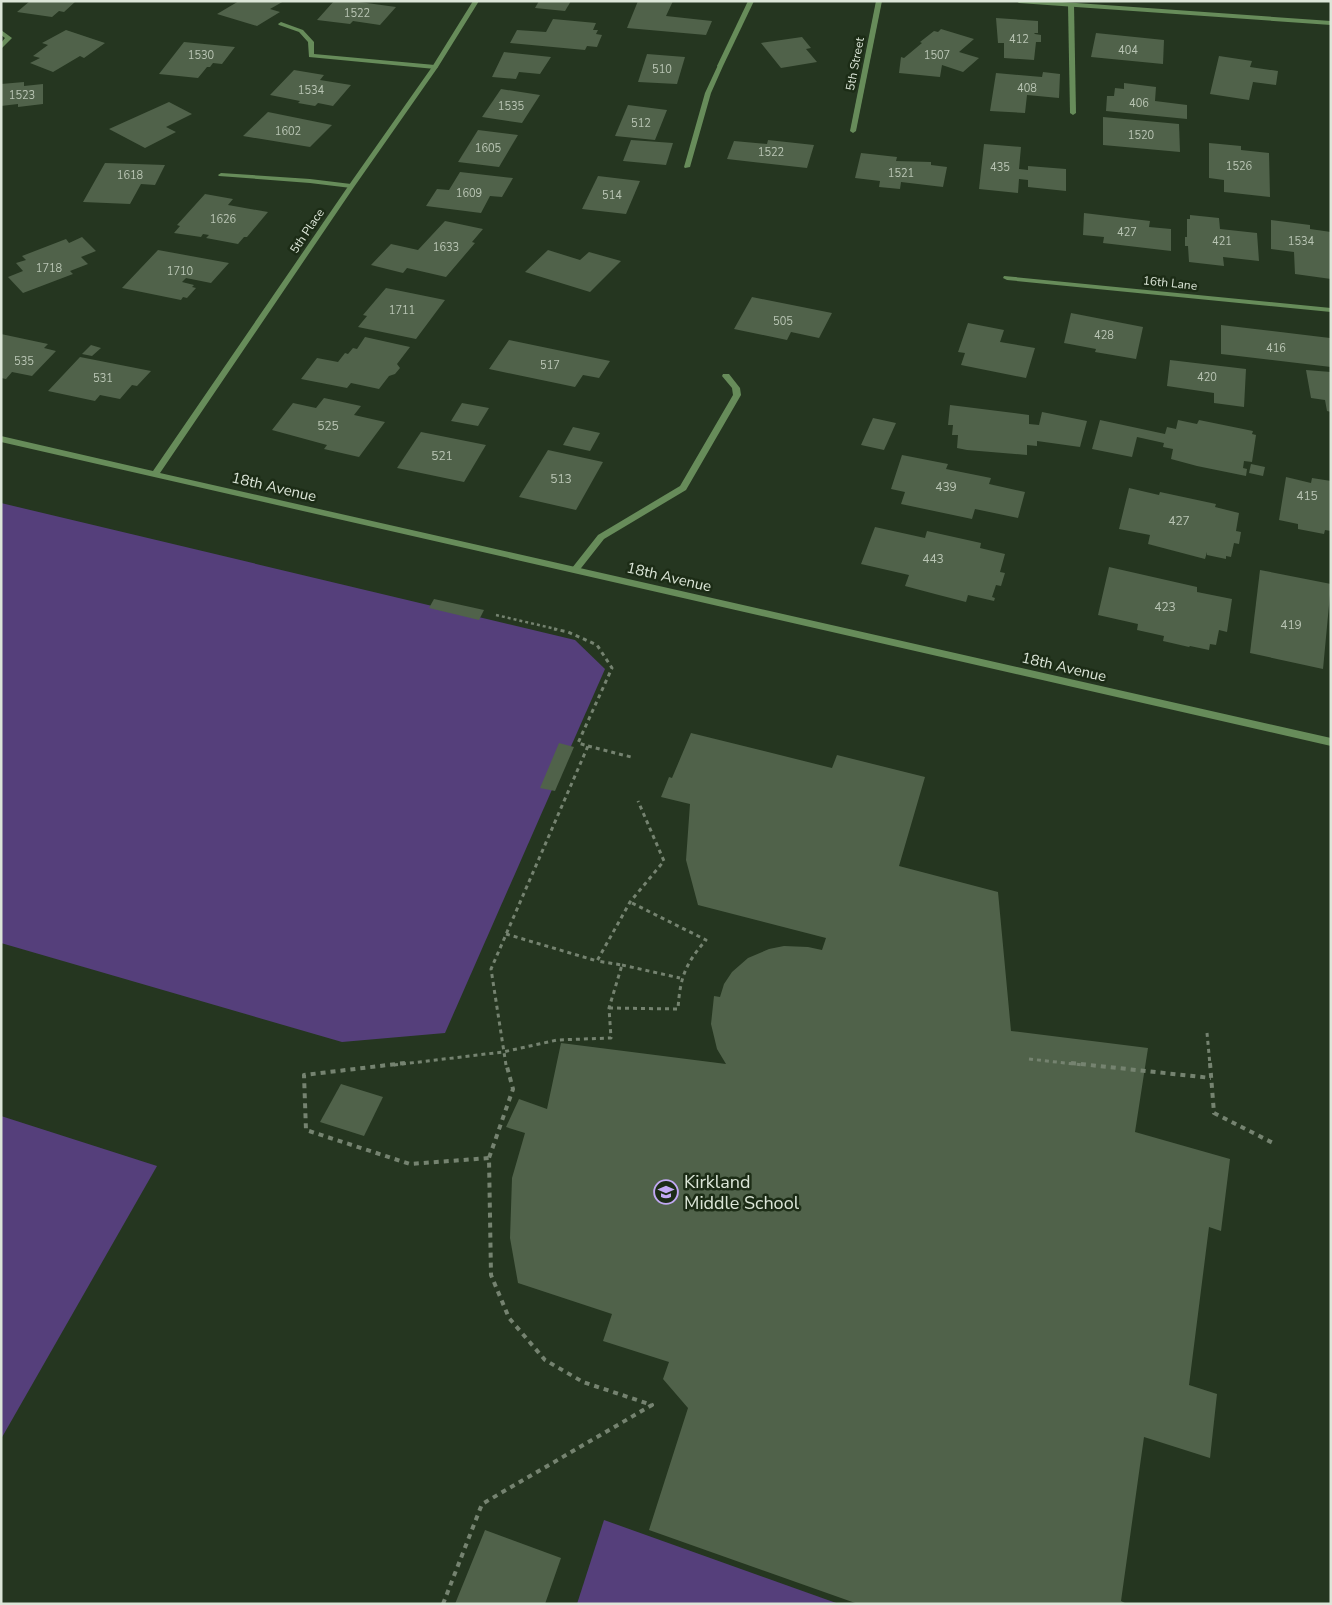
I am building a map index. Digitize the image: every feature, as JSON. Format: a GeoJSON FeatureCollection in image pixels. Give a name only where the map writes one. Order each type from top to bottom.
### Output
{"type":"FeatureCollection","features":[{"type":"Feature","properties":{"kind":"street","name":"5th Place"},"geometry":{"type":"LineString","coordinates":[[156,474],[351,186],[435,67],[476,1]]}},
{"type":"Feature","properties":{"kind":"street"},"geometry":{"type":"LineString","coordinates":[[687,167],[708,93],[751,1]]}},
{"type":"Feature","properties":{"kind":"street","name":"5th Street"},"geometry":{"type":"LineString","coordinates":[[854,130],[878,1]]}},
{"type":"Feature","properties":{"kind":"street"},"geometry":{"type":"LineString","coordinates":[[1019,1],[1071,5],[1092,4],[1331,23]]}},
{"type":"Feature","properties":{"kind":"street"},"geometry":{"type":"LineString","coordinates":[[1071,5],[1072,113]]}},
{"type":"Feature","properties":{"kind":"street"},"geometry":{"type":"LineString","coordinates":[[281,24],[301,31],[311,42],[311,56],[435,67]]}},
{"type":"Feature","properties":{"kind":"street"},"geometry":{"type":"LineString","coordinates":[[1,32],[10,38],[1,47]]}},
{"type":"Feature","properties":{"kind":"street"},"geometry":{"type":"LineString","coordinates":[[221,175],[310,181],[351,186]]}},
{"type":"Feature","properties":{"kind":"street","name":"16th Lane"},"geometry":{"type":"LineString","coordinates":[[1007,278],[1331,310]]}},
{"type":"Feature","properties":{"kind":"street"},"geometry":{"type":"LineString","coordinates":[[575,570],[601,537],[683,488],[737,395],[736,388],[726,376]]}},
{"type":"Feature","properties":{"kind":"street","name":"18th Avenue"},"geometry":{"type":"LineString","coordinates":[[1,439],[1331,742]]}},
{"type":"Feature","properties":{"kind":"path"},"geometry":{"type":"LineString","coordinates":[[496,615],[568,632],[597,645],[612,668],[578,743],[630,757]]}},
{"type":"Feature","properties":{"kind":"path"},"geometry":{"type":"LineString","coordinates":[[443,1604],[482,1504],[652,1405],[583,1382],[545,1360],[509,1318],[491,1275],[489,1158],[513,1089],[503,1052],[491,970],[588,746]]}},
{"type":"Feature","properties":{"kind":"path"},"geometry":{"type":"LineString","coordinates":[[597,961],[630,902],[664,861],[638,801]]}},
{"type":"Feature","properties":{"kind":"path"},"geometry":{"type":"LineString","coordinates":[[609,1008],[678,1009],[680,978],[688,960],[706,940],[630,902]]}},
{"type":"Feature","properties":{"kind":"path"},"geometry":{"type":"LineString","coordinates":[[506,934],[597,961],[680,978]]}},
{"type":"Feature","properties":{"kind":"path"},"geometry":{"type":"LineString","coordinates":[[489,1158],[410,1164],[306,1130],[304,1075],[503,1052],[557,1040],[610,1038],[609,1008],[622,965]]}},
{"type":"Feature","properties":{"kind":"path"},"geometry":{"type":"LineString","coordinates":[[1207,1033],[1214,1113],[1274,1144]]}},
{"type":"Feature","properties":{"kind":"path"},"geometry":{"type":"LineString","coordinates":[[1030,1059],[1211,1078]]}},
{"type":"Feature","properties":{"kind":"shaded area"},"geometry":{"type":"Polygon","coordinates":[[[1,503],[575,640],[605,669],[445,1033],[342,1042],[1,943],[1,503]]]}},
{"type":"Feature","properties":{"kind":"shaded area"},"geometry":{"type":"Polygon","coordinates":[[[1,1116],[157,1166],[1,1439],[1,1116]]]}},
{"type":"Feature","properties":{"kind":"shaded area"},"geometry":{"type":"Polygon","coordinates":[[[604,1520],[839,1604],[577,1604],[604,1520]]]}},
{"type":"Feature","properties":{"kind":"building"},"geometry":{"type":"Polygon","coordinates":[[[30,1],[76,1],[64,12],[59,11],[52,17],[17,12],[30,1]]]}},
{"type":"Feature","properties":{"kind":"building"},"geometry":{"type":"Polygon","coordinates":[[[239,1],[284,1],[270,9],[280,12],[257,26],[217,14],[239,1]]]}},
{"type":"Feature","properties":{"kind":"building"},"geometry":{"type":"Polygon","coordinates":[[[334,1],[352,1],[396,7],[380,25],[353,21],[350,24],[317,20],[334,1]]]}},
{"type":"Feature","properties":{"kind":"building"},"geometry":{"type":"Polygon","coordinates":[[[539,1],[571,1],[565,11],[535,8],[539,1]]]}},
{"type":"Feature","properties":{"kind":"building"},"geometry":{"type":"Polygon","coordinates":[[[638,1],[673,1],[666,16],[712,21],[706,35],[627,28],[638,1]]]}},
{"type":"Feature","properties":{"kind":"building"},"geometry":{"type":"Polygon","coordinates":[[[996,18],[1038,21],[1038,33],[1034,33],[1041,35],[1041,42],[1036,42],[1034,60],[1004,58],[1004,43],[998,43],[996,18]]]}},
{"type":"Feature","properties":{"kind":"building"},"geometry":{"type":"Polygon","coordinates":[[[553,19],[596,23],[593,30],[598,30],[596,34],[602,35],[597,47],[587,46],[585,50],[510,43],[517,30],[546,32],[553,19]]]}},
{"type":"Feature","properties":{"kind":"building"},"geometry":{"type":"Polygon","coordinates":[[[941,29],[974,39],[959,52],[979,58],[963,72],[942,65],[940,77],[899,73],[901,57],[904,58],[934,31],[938,32],[941,29]]]}},
{"type":"Feature","properties":{"kind":"building"},"geometry":{"type":"Polygon","coordinates":[[[66,30],[105,43],[84,58],[80,56],[53,72],[30,63],[40,58],[33,56],[48,45],[42,43],[66,30]]]}},
{"type":"Feature","properties":{"kind":"building"},"geometry":{"type":"Polygon","coordinates":[[[1096,33],[1164,40],[1163,64],[1091,57],[1096,33]]]}},
{"type":"Feature","properties":{"kind":"building"},"geometry":{"type":"Polygon","coordinates":[[[802,37],[811,48],[806,49],[817,62],[781,68],[761,43],[802,37]]]}},
{"type":"Feature","properties":{"kind":"building"},"geometry":{"type":"Polygon","coordinates":[[[184,42],[235,47],[222,64],[213,63],[198,78],[159,74],[184,42]]]}},
{"type":"Feature","properties":{"kind":"building"},"geometry":{"type":"Polygon","coordinates":[[[504,52],[551,57],[540,74],[519,72],[516,79],[492,77],[504,52]]]}},
{"type":"Feature","properties":{"kind":"building"},"geometry":{"type":"Polygon","coordinates":[[[647,54],[685,57],[677,84],[638,82],[647,54]]]}},
{"type":"Feature","properties":{"kind":"building"},"geometry":{"type":"Polygon","coordinates":[[[1219,56],[1252,61],[1250,67],[1278,71],[1276,85],[1253,82],[1249,100],[1210,94],[1219,56]]]}},
{"type":"Feature","properties":{"kind":"building"},"geometry":{"type":"Polygon","coordinates":[[[294,70],[324,75],[320,80],[351,85],[333,106],[318,103],[315,106],[270,95],[294,70]]]}},
{"type":"Feature","properties":{"kind":"building"},"geometry":{"type":"Polygon","coordinates":[[[1043,72],[1060,74],[1059,98],[1027,95],[1025,113],[990,111],[996,73],[1042,77],[1043,72]]]}},
{"type":"Feature","properties":{"kind":"building"},"geometry":{"type":"Polygon","coordinates":[[[24,82],[24,86],[43,84],[43,104],[18,107],[18,104],[1,106],[1,84],[24,82]]]}},
{"type":"Feature","properties":{"kind":"building"},"geometry":{"type":"Polygon","coordinates":[[[1124,83],[1156,87],[1155,101],[1187,105],[1187,119],[1106,111],[1107,96],[1114,96],[1115,88],[1124,89],[1124,83]]]}},
{"type":"Feature","properties":{"kind":"building"},"geometry":{"type":"Polygon","coordinates":[[[501,89],[540,95],[522,123],[482,117],[501,89]]]}},
{"type":"Feature","properties":{"kind":"building"},"geometry":{"type":"Polygon","coordinates":[[[169,102],[192,114],[166,127],[176,132],[145,148],[109,129],[169,102]]]}},
{"type":"Feature","properties":{"kind":"building"},"geometry":{"type":"Polygon","coordinates":[[[628,105],[667,110],[655,140],[615,136],[628,105]]]}},
{"type":"Feature","properties":{"kind":"building"},"geometry":{"type":"Polygon","coordinates":[[[268,112],[332,125],[310,147],[243,136],[268,112]]]}},
{"type":"Feature","properties":{"kind":"building"},"geometry":{"type":"Polygon","coordinates":[[[1103,117],[1179,124],[1180,152],[1103,145],[1103,117]]]}},
{"type":"Feature","properties":{"kind":"building"},"geometry":{"type":"Polygon","coordinates":[[[478,130],[518,135],[499,167],[458,162],[478,130]]]}},
{"type":"Feature","properties":{"kind":"building"},"geometry":{"type":"Polygon","coordinates":[[[631,140],[673,143],[666,165],[623,161],[631,140]]]}},
{"type":"Feature","properties":{"kind":"building"},"geometry":{"type":"Polygon","coordinates":[[[768,140],[814,145],[807,168],[727,159],[734,141],[767,144],[768,140]]]}},
{"type":"Feature","properties":{"kind":"building"},"geometry":{"type":"Polygon","coordinates":[[[1209,143],[1241,146],[1241,150],[1269,153],[1270,197],[1224,192],[1224,180],[1209,178],[1209,143]]]}},
{"type":"Feature","properties":{"kind":"building"},"geometry":{"type":"Polygon","coordinates":[[[984,144],[1021,147],[1019,169],[1028,170],[1028,166],[1066,169],[1066,191],[1028,187],[1028,180],[1019,179],[1018,193],[979,189],[984,144]]]}},
{"type":"Feature","properties":{"kind":"building"},"geometry":{"type":"Polygon","coordinates":[[[861,153],[897,157],[896,161],[931,162],[931,165],[947,167],[943,187],[901,182],[900,189],[879,187],[880,181],[855,178],[861,153]]]}},
{"type":"Feature","properties":{"kind":"building"},"geometry":{"type":"Polygon","coordinates":[[[105,163],[165,165],[155,185],[141,184],[130,204],[83,202],[105,163]]]}},
{"type":"Feature","properties":{"kind":"building"},"geometry":{"type":"Polygon","coordinates":[[[460,172],[513,178],[502,197],[490,196],[481,213],[426,206],[437,189],[449,190],[460,172]]]}},
{"type":"Feature","properties":{"kind":"building"},"geometry":{"type":"Polygon","coordinates":[[[598,176],[640,181],[626,214],[582,209],[598,176]]]}},
{"type":"Feature","properties":{"kind":"building"},"geometry":{"type":"Polygon","coordinates":[[[205,194],[233,199],[228,205],[268,212],[247,237],[244,237],[238,244],[206,238],[209,235],[203,234],[201,237],[174,233],[180,226],[177,225],[205,194]]]}},
{"type":"Feature","properties":{"kind":"building"},"geometry":{"type":"Polygon","coordinates":[[[1084,213],[1150,221],[1149,227],[1171,229],[1171,251],[1103,243],[1104,237],[1083,235],[1084,213]]]}},
{"type":"Feature","properties":{"kind":"building"},"geometry":{"type":"Polygon","coordinates":[[[1190,215],[1219,218],[1220,229],[1257,233],[1259,261],[1223,257],[1224,266],[1189,262],[1188,246],[1185,246],[1185,237],[1187,237],[1187,219],[1190,219],[1190,215]]]}},
{"type":"Feature","properties":{"kind":"building"},"geometry":{"type":"Polygon","coordinates":[[[1271,220],[1310,225],[1310,229],[1331,232],[1331,279],[1295,274],[1294,252],[1271,249],[1271,220]]]}},
{"type":"Feature","properties":{"kind":"building"},"geometry":{"type":"Polygon","coordinates":[[[445,221],[483,229],[472,242],[475,243],[446,277],[407,268],[403,273],[371,265],[391,244],[418,250],[445,221]]]}},
{"type":"Feature","properties":{"kind":"building"},"geometry":{"type":"Polygon","coordinates":[[[82,237],[96,251],[81,257],[88,264],[70,271],[73,274],[23,293],[8,277],[23,271],[16,263],[26,260],[22,256],[66,239],[69,243],[82,237]]]}},
{"type":"Feature","properties":{"kind":"building"},"geometry":{"type":"Polygon","coordinates":[[[158,250],[229,263],[211,283],[186,278],[182,282],[194,285],[192,287],[196,288],[187,298],[183,297],[181,300],[122,288],[158,250]]]}},
{"type":"Feature","properties":{"kind":"building"},"geometry":{"type":"Polygon","coordinates":[[[548,250],[580,260],[589,252],[621,261],[590,292],[525,272],[548,250]]]}},
{"type":"Feature","properties":{"kind":"building"},"geometry":{"type":"Polygon","coordinates":[[[386,288],[445,300],[416,339],[358,327],[367,316],[363,315],[386,288]]]}},
{"type":"Feature","properties":{"kind":"building"},"geometry":{"type":"Polygon","coordinates":[[[752,297],[832,313],[819,338],[791,332],[787,340],[734,329],[752,297]]]}},
{"type":"Feature","properties":{"kind":"building"},"geometry":{"type":"Polygon","coordinates":[[[1071,313],[1143,327],[1136,359],[1095,352],[1096,349],[1064,343],[1071,313]]]}},
{"type":"Feature","properties":{"kind":"building"},"geometry":{"type":"Polygon","coordinates":[[[968,323],[1004,330],[1000,342],[1035,348],[1026,378],[961,365],[965,353],[958,352],[968,323]]]}},
{"type":"Feature","properties":{"kind":"building"},"geometry":{"type":"Polygon","coordinates":[[[1221,325],[1330,338],[1331,367],[1221,354],[1221,325]]]}},
{"type":"Feature","properties":{"kind":"building"},"geometry":{"type":"Polygon","coordinates":[[[1,334],[48,344],[44,348],[56,351],[32,376],[12,372],[6,379],[1,378],[1,334]]]}},
{"type":"Feature","properties":{"kind":"building"},"geometry":{"type":"Polygon","coordinates":[[[365,337],[410,347],[397,364],[400,368],[395,374],[389,376],[379,389],[351,383],[347,388],[301,379],[317,358],[338,362],[345,353],[348,354],[353,348],[357,349],[365,337]]]}},
{"type":"Feature","properties":{"kind":"building"},"geometry":{"type":"Polygon","coordinates":[[[509,340],[610,361],[599,378],[583,375],[575,387],[489,369],[509,340]]]}},
{"type":"Feature","properties":{"kind":"building"},"geometry":{"type":"Polygon","coordinates":[[[91,345],[101,348],[92,356],[82,354],[91,345]]]}},
{"type":"Feature","properties":{"kind":"building"},"geometry":{"type":"Polygon","coordinates":[[[80,357],[151,371],[137,386],[132,385],[120,399],[100,395],[95,401],[48,391],[80,357]]]}},
{"type":"Feature","properties":{"kind":"building"},"geometry":{"type":"Polygon","coordinates":[[[1170,360],[1246,369],[1244,407],[1214,403],[1214,393],[1167,386],[1170,360]]]}},
{"type":"Feature","properties":{"kind":"building"},"geometry":{"type":"Polygon","coordinates":[[[1306,370],[1331,372],[1331,412],[1327,411],[1325,400],[1311,398],[1306,370]]]}},
{"type":"Feature","properties":{"kind":"building"},"geometry":{"type":"Polygon","coordinates":[[[324,398],[361,406],[354,415],[385,422],[359,457],[324,449],[327,445],[272,430],[293,403],[316,408],[324,398]]]}},
{"type":"Feature","properties":{"kind":"building"},"geometry":{"type":"Polygon","coordinates":[[[462,403],[489,408],[478,426],[451,421],[462,403]]]}},
{"type":"Feature","properties":{"kind":"building"},"geometry":{"type":"Polygon","coordinates":[[[950,405],[1029,415],[1029,424],[1039,425],[1042,412],[1087,421],[1080,447],[1037,441],[1037,446],[1027,445],[1027,455],[967,450],[957,448],[958,435],[952,435],[953,425],[948,425],[950,405]]]}},
{"type":"Feature","properties":{"kind":"building"},"geometry":{"type":"Polygon","coordinates":[[[873,418],[896,423],[884,450],[861,445],[873,418]]]}},
{"type":"Feature","properties":{"kind":"building"},"geometry":{"type":"Polygon","coordinates":[[[1100,420],[1165,434],[1167,427],[1176,429],[1178,420],[1197,424],[1199,420],[1253,431],[1252,434],[1256,435],[1252,462],[1244,461],[1243,468],[1247,469],[1246,476],[1197,466],[1171,459],[1173,449],[1163,447],[1164,443],[1137,437],[1132,457],[1092,449],[1100,420]]]}},
{"type":"Feature","properties":{"kind":"building"},"geometry":{"type":"Polygon","coordinates":[[[573,427],[600,433],[590,451],[563,445],[573,427]]]}},
{"type":"Feature","properties":{"kind":"building"},"geometry":{"type":"Polygon","coordinates":[[[421,432],[486,445],[464,482],[397,468],[421,432]]]}},
{"type":"Feature","properties":{"kind":"building"},"geometry":{"type":"Polygon","coordinates":[[[548,450],[603,462],[576,510],[519,497],[548,450]]]}},
{"type":"Feature","properties":{"kind":"building"},"geometry":{"type":"Polygon","coordinates":[[[902,455],[948,464],[946,469],[991,478],[989,484],[1025,492],[1018,518],[975,509],[972,519],[901,504],[905,492],[891,489],[902,455]]]}},
{"type":"Feature","properties":{"kind":"building"},"geometry":{"type":"Polygon","coordinates":[[[1251,464],[1265,467],[1263,476],[1249,473],[1251,464]]]}},
{"type":"Feature","properties":{"kind":"building"},"geometry":{"type":"Polygon","coordinates":[[[1286,477],[1311,483],[1312,478],[1331,481],[1331,531],[1325,530],[1324,534],[1298,529],[1298,524],[1279,520],[1286,477]]]}},
{"type":"Feature","properties":{"kind":"building"},"geometry":{"type":"Polygon","coordinates":[[[1129,488],[1159,495],[1160,492],[1216,504],[1215,507],[1239,513],[1236,531],[1241,532],[1239,544],[1234,543],[1231,557],[1226,556],[1226,559],[1207,555],[1207,552],[1205,559],[1148,544],[1150,535],[1119,529],[1129,488]]]}},
{"type":"Feature","properties":{"kind":"building"},"geometry":{"type":"Polygon","coordinates":[[[875,527],[925,538],[927,531],[981,543],[980,548],[1005,554],[1000,572],[1005,573],[1001,586],[996,585],[992,597],[995,598],[994,601],[968,595],[966,602],[905,586],[909,575],[861,564],[875,527]]]}},
{"type":"Feature","properties":{"kind":"building"},"geometry":{"type":"Polygon","coordinates":[[[1109,567],[1197,587],[1197,592],[1232,599],[1227,632],[1219,630],[1216,645],[1210,644],[1209,650],[1163,641],[1164,636],[1137,630],[1138,624],[1098,615],[1109,567]]]}},
{"type":"Feature","properties":{"kind":"building"},"geometry":{"type":"Polygon","coordinates":[[[1260,570],[1331,584],[1323,669],[1250,653],[1260,570]]]}},
{"type":"Feature","properties":{"kind":"building"},"geometry":{"type":"Polygon","coordinates":[[[434,599],[484,610],[479,620],[429,608],[434,599]]]}},
{"type":"Feature","properties":{"kind":"building"},"geometry":{"type":"Polygon","coordinates":[[[691,733],[832,768],[837,755],[925,777],[899,866],[998,892],[1011,1031],[1148,1048],[1135,1132],[1230,1159],[1221,1231],[1209,1227],[1189,1385],[1217,1394],[1210,1458],[1144,1437],[1121,1601],[1127,1604],[858,1604],[649,1530],[688,1408],[663,1379],[669,1362],[603,1341],[612,1314],[518,1283],[510,1238],[512,1178],[525,1133],[506,1127],[519,1099],[547,1109],[561,1043],[726,1064],[717,1049],[711,1024],[714,996],[720,997],[724,984],[732,972],[748,958],[769,949],[784,946],[808,947],[822,950],[826,938],[698,905],[686,860],[690,804],[661,797],[669,777],[672,778],[691,733]]]}},
{"type":"Feature","properties":{"kind":"building"},"geometry":{"type":"Polygon","coordinates":[[[559,743],[574,747],[555,791],[540,788],[559,743]]]}},
{"type":"Feature","properties":{"kind":"building"},"geometry":{"type":"Polygon","coordinates":[[[341,1084],[383,1097],[364,1136],[320,1122],[341,1084]]]}},
{"type":"Feature","properties":{"kind":"building"},"geometry":{"type":"Polygon","coordinates":[[[485,1530],[561,1558],[545,1604],[455,1604],[485,1530]]]}},
{"type":"Feature","properties":{"kind":"place","name":"Kirkland Middle School"},"geometry":{"type":"Point","coordinates":[666,1192]}}]}
